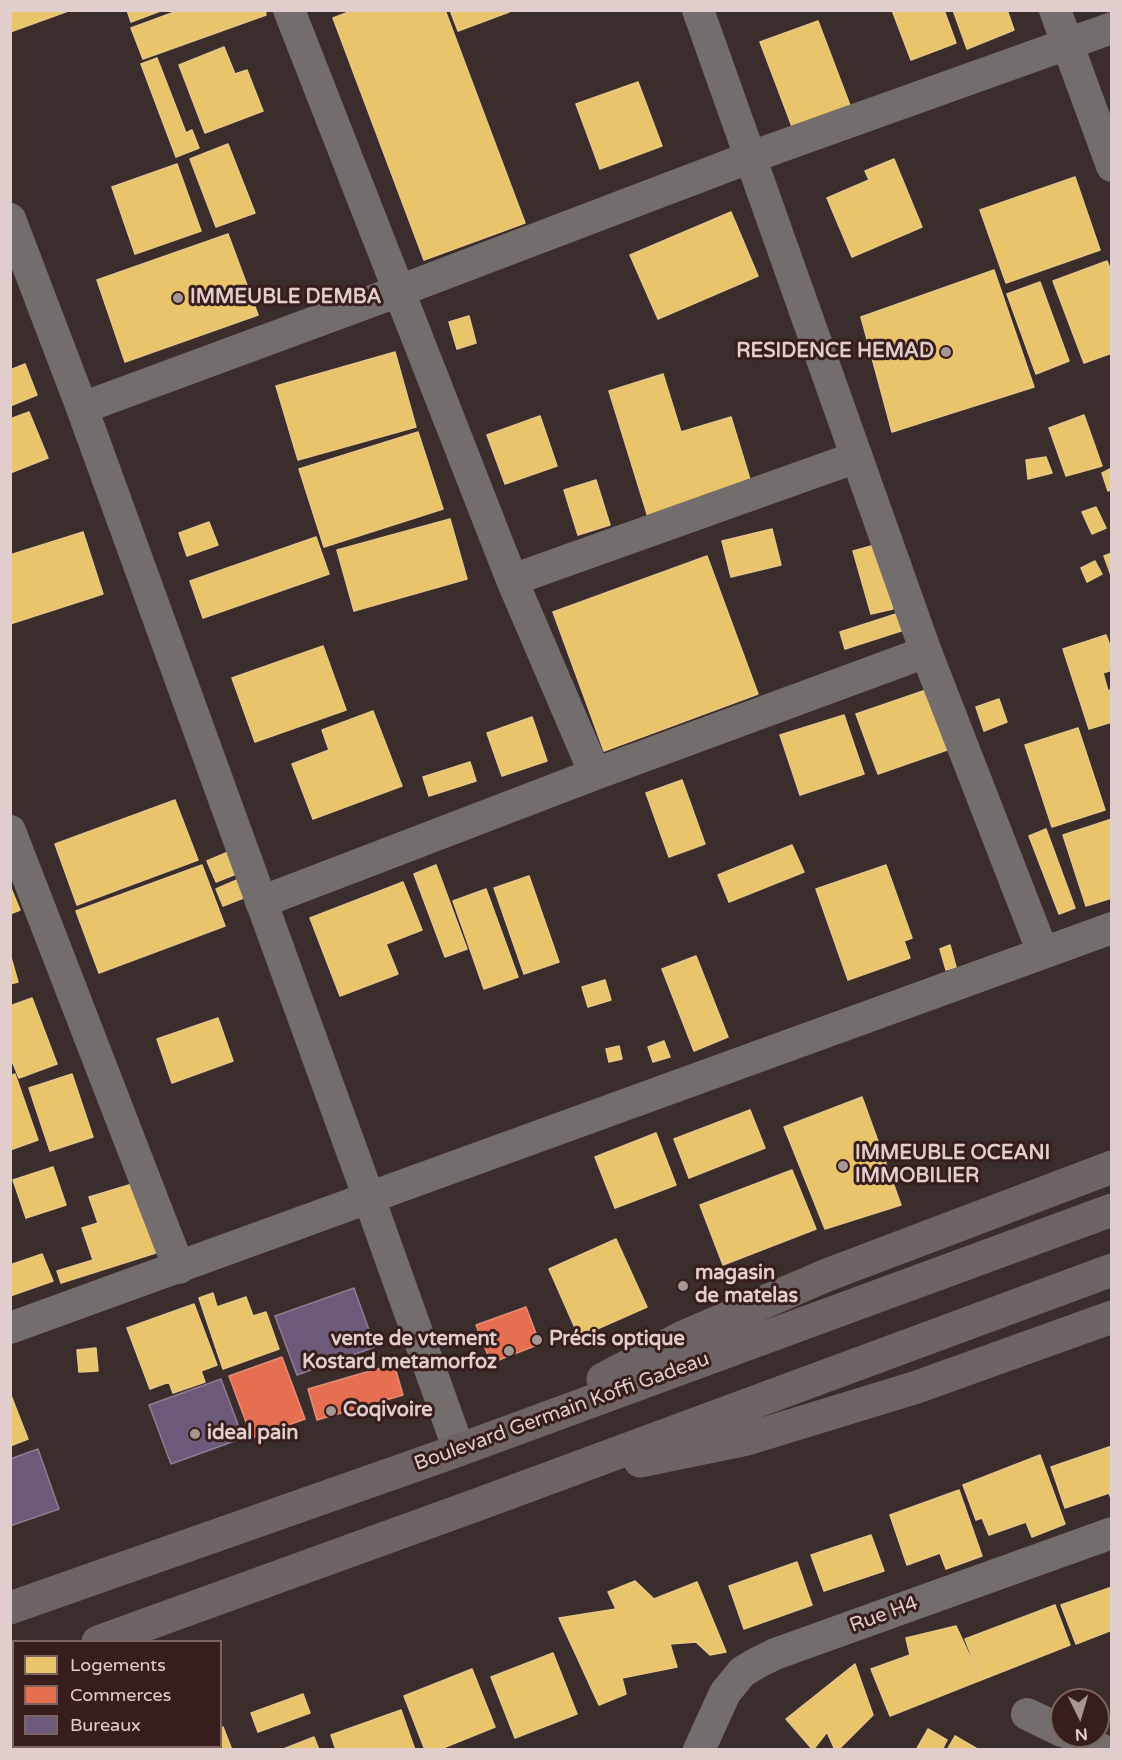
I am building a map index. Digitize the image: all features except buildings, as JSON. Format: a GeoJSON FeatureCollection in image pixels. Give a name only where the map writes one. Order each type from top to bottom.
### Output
{"type":"FeatureCollection","features":[{"type":"Feature","properties":{"kind":"main road"},"geometry":{"type":"LineString","coordinates":[[459,1450],[511,1427],[691,1334],[827,1275],[1112,1167]]}},
{"type":"Feature","properties":{"kind":"main road","name":"Boulevard Germain Koffi Gadeau"},"geometry":{"type":"LineString","coordinates":[[10,1608],[459,1450],[1112,1210]]}},
{"type":"Feature","properties":{"kind":"main road"},"geometry":{"type":"LineString","coordinates":[[101,1640],[479,1504],[1112,1270]]}},
{"type":"Feature","properties":{"kind":"main road"},"geometry":{"type":"LineString","coordinates":[[479,1504],[600,1470],[747,1439],[917,1387],[1112,1317]]}},
{"type":"Feature","properties":{"kind":"street"},"geometry":{"type":"LineString","coordinates":[[289,10],[512,580],[595,774]]}},
{"type":"Feature","properties":{"kind":"street"},"geometry":{"type":"LineString","coordinates":[[698,10],[926,652],[1043,952]]}},
{"type":"Feature","properties":{"kind":"street"},"geometry":{"type":"LineString","coordinates":[[1056,10],[1112,166]]}},
{"type":"Feature","properties":{"kind":"street"},"geometry":{"type":"LineString","coordinates":[[82,408],[399,291],[751,157],[1112,28]]}},
{"type":"Feature","properties":{"kind":"street"},"geometry":{"type":"LineString","coordinates":[[10,219],[82,408],[459,1450]]}},
{"type":"Feature","properties":{"kind":"street"},"geometry":{"type":"LineString","coordinates":[[512,580],[857,457]]}},
{"type":"Feature","properties":{"kind":"street"},"geometry":{"type":"LineString","coordinates":[[261,902],[595,774],[926,652]]}},
{"type":"Feature","properties":{"kind":"street"},"geometry":{"type":"LineString","coordinates":[[10,831],[178,1268]]}},
{"type":"Feature","properties":{"kind":"street"},"geometry":{"type":"LineString","coordinates":[[10,1328],[1112,928]]}},
{"type":"Feature","properties":{"kind":"street","name":"Rue H4"},"geometry":{"type":"LineString","coordinates":[[699,1749],[725,1693],[742,1672],[757,1663],[776,1654],[1112,1533]]}},
{"type":"Feature","properties":{"kind":"street"},"geometry":{"type":"LineString","coordinates":[[1027,1714],[1050,1725]]}},
{"type":"Feature","properties":{"kind":"place","name":"IMMEUBLE DEMBA"},"geometry":{"type":"Point","coordinates":[178,298]}},
{"type":"Feature","properties":{"kind":"place","name":"RESIDENCE HEMAD"},"geometry":{"type":"Point","coordinates":[946,352]}},
{"type":"Feature","properties":{"kind":"place","name":"IMMEUBLE OCEANI IMMOBILIER"},"geometry":{"type":"Point","coordinates":[843,1166]}},
{"type":"Feature","properties":{"kind":"place","name":"magasin de matelas"},"geometry":{"type":"Point","coordinates":[683,1286]}},
{"type":"Feature","properties":{"kind":"place","name":"Précis optique"},"geometry":{"type":"Point","coordinates":[537,1340]}},
{"type":"Feature","properties":{"kind":"place","name":"vente de vtement Kostard metamorfoz"},"geometry":{"type":"Point","coordinates":[509,1351]}},
{"type":"Feature","properties":{"kind":"place","name":"Coqivoire"},"geometry":{"type":"Point","coordinates":[331,1411]}},
{"type":"Feature","properties":{"kind":"place","name":"ideal pain"},"geometry":{"type":"Point","coordinates":[195,1434]}}]}
